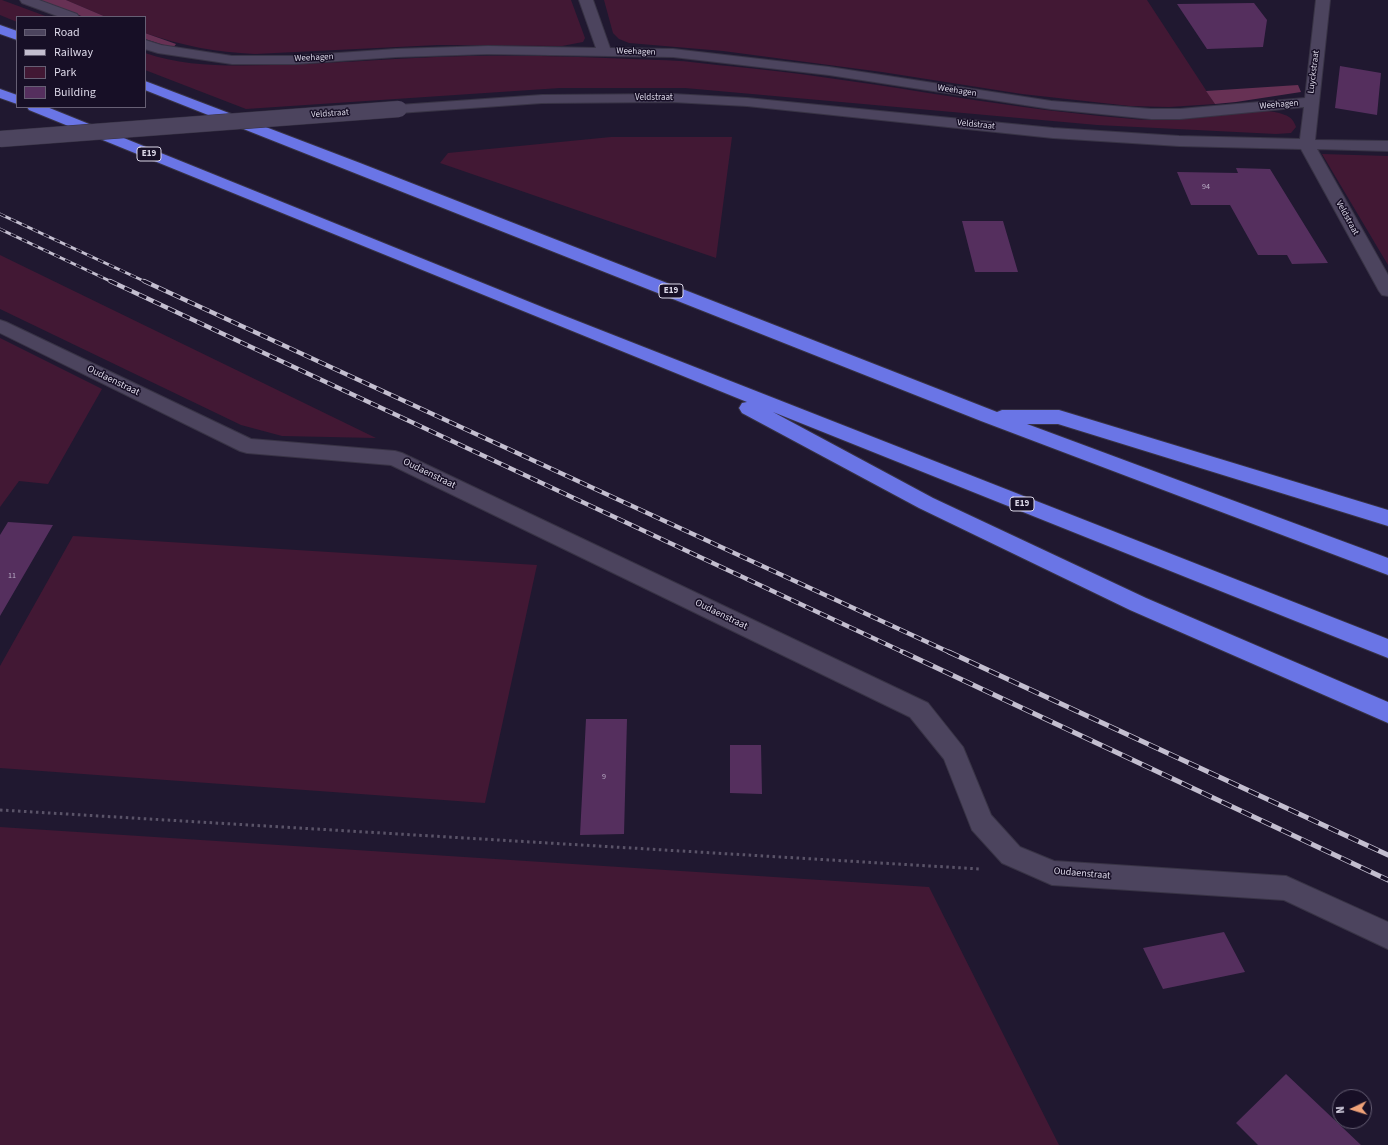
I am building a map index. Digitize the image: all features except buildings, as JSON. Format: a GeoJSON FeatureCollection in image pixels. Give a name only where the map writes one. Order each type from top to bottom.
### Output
{"type":"FeatureCollection","features":[{"type":"Feature","properties":{"kind":"highway"},"geometry":{"type":"LineString","coordinates":[[0,29],[16,36]]}},
{"type":"Feature","properties":{"kind":"highway","name":"E19"},"geometry":{"type":"LineString","coordinates":[[146,85],[362,168],[988,416],[1388,567]]}},
{"type":"Feature","properties":{"kind":"highway"},"geometry":{"type":"LineString","coordinates":[[0,93],[16,100]]}},
{"type":"Feature","properties":{"kind":"highway","name":"E19"},"geometry":{"type":"LineString","coordinates":[[36,108],[257,199],[656,359],[1388,649]]}},
{"type":"Feature","properties":{"kind":"highway"},"geometry":{"type":"LineString","coordinates":[[656,359],[933,506],[1138,604],[1388,714]]}},
{"type":"Feature","properties":{"kind":"highway"},"geometry":{"type":"LineString","coordinates":[[988,416],[1059,417],[1388,518]]}},
{"type":"Feature","properties":{"kind":"street"},"geometry":{"type":"LineString","coordinates":[[27,0],[69,16]]}},
{"type":"Feature","properties":{"kind":"street","name":"Weehagen"},"geometry":{"type":"LineString","coordinates":[[586,0],[604,51]]}},
{"type":"Feature","properties":{"kind":"street","name":"Luyckstraat"},"geometry":{"type":"LineString","coordinates":[[1307,145],[1323,0]]}},
{"type":"Feature","properties":{"kind":"street","name":"Weehagen"},"geometry":{"type":"LineString","coordinates":[[146,44],[158,49],[232,60],[295,60],[396,53],[488,50],[604,51],[681,54],[829,71],[1051,105],[1151,114],[1180,114],[1311,102]]}},
{"type":"Feature","properties":{"kind":"street","name":"Veldstraat"},"geometry":{"type":"LineString","coordinates":[[0,139],[542,99],[672,98],[747,102],[1053,133],[1180,141],[1388,146]]}},
{"type":"Feature","properties":{"kind":"street","name":"Veldstraat"},"geometry":{"type":"LineString","coordinates":[[1307,145],[1388,291]]}},
{"type":"Feature","properties":{"kind":"street","name":"Oudaenstraat"},"geometry":{"type":"LineString","coordinates":[[0,326],[246,446],[395,458],[919,710],[954,754],[981,822],[1011,855],[1052,873],[1286,888],[1388,936]]}},
{"type":"Feature","properties":{"kind":"path"},"geometry":{"type":"LineString","coordinates":[[0,810],[988,869]]}},
{"type":"Feature","properties":{"kind":"green space"},"geometry":{"type":"Polygon","coordinates":[[[0,0],[2,0],[45,16],[16,16],[16,22],[0,15],[0,0]]]}},
{"type":"Feature","properties":{"kind":"green space"},"geometry":{"type":"Polygon","coordinates":[[[66,0],[571,0],[585,38],[583,42],[562,46],[438,45],[255,54],[199,48],[159,38],[146,33],[146,16],[104,16],[66,0]]]}},
{"type":"Feature","properties":{"kind":"green space"},"geometry":{"type":"Polygon","coordinates":[[[604,0],[1147,0],[1215,104],[1169,107],[1130,106],[1022,94],[882,72],[723,51],[629,43],[619,39],[613,33],[604,0]]]}},
{"type":"Feature","properties":{"kind":"green space"},"geometry":{"type":"Polygon","coordinates":[[[146,53],[160,58],[208,65],[293,64],[464,56],[575,57],[675,61],[777,71],[1023,107],[1131,119],[1179,119],[1254,111],[1275,112],[1287,116],[1292,120],[1296,127],[1291,133],[1276,134],[1097,125],[685,88],[560,88],[246,109],[146,70],[146,53]]]}},
{"type":"Feature","properties":{"kind":"green space"},"geometry":{"type":"Polygon","coordinates":[[[611,137],[732,137],[716,258],[440,163],[448,153],[611,137]]]}},
{"type":"Feature","properties":{"kind":"green space"},"geometry":{"type":"Polygon","coordinates":[[[1322,154],[1388,156],[1388,265],[1322,154]]]}},
{"type":"Feature","properties":{"kind":"green space"},"geometry":{"type":"Polygon","coordinates":[[[0,255],[376,438],[282,436],[241,425],[0,309],[0,255]]]}},
{"type":"Feature","properties":{"kind":"green space"},"geometry":{"type":"Polygon","coordinates":[[[0,338],[102,389],[48,484],[19,481],[0,507],[0,338]]]}},
{"type":"Feature","properties":{"kind":"green space"},"geometry":{"type":"Polygon","coordinates":[[[73,536],[537,565],[485,803],[0,768],[0,666],[73,536]]]}},
{"type":"Feature","properties":{"kind":"green space"},"geometry":{"type":"Polygon","coordinates":[[[0,827],[929,887],[1059,1145],[0,1145],[0,827]]]}},
{"type":"Feature","properties":{"kind":"shaded area"},"geometry":{"type":"Polygon","coordinates":[[[38,0],[66,0],[104,16],[81,16],[38,0]]]}},
{"type":"Feature","properties":{"kind":"shaded area"},"geometry":{"type":"Polygon","coordinates":[[[146,33],[176,44],[173,48],[146,39],[146,33]]]}},
{"type":"Feature","properties":{"kind":"shaded area"},"geometry":{"type":"Polygon","coordinates":[[[1298,85],[1301,92],[1215,104],[1206,91],[1298,85]]]}},
{"type":"Feature","properties":{"kind":"railway"},"geometry":{"type":"LineString","coordinates":[[0,214],[146,282]]}},
{"type":"Feature","properties":{"kind":"railway"},"geometry":{"type":"LineString","coordinates":[[0,229],[112,282]]}},
{"type":"Feature","properties":{"kind":"railway"},"geometry":{"type":"LineString","coordinates":[[110,281],[905,653]]}},
{"type":"Feature","properties":{"kind":"railway"},"geometry":{"type":"LineString","coordinates":[[144,281],[951,653]]}},
{"type":"Feature","properties":{"kind":"railway"},"geometry":{"type":"LineString","coordinates":[[903,652],[1388,880]]}},
{"type":"Feature","properties":{"kind":"railway"},"geometry":{"type":"LineString","coordinates":[[949,652],[1388,855]]}}]}
